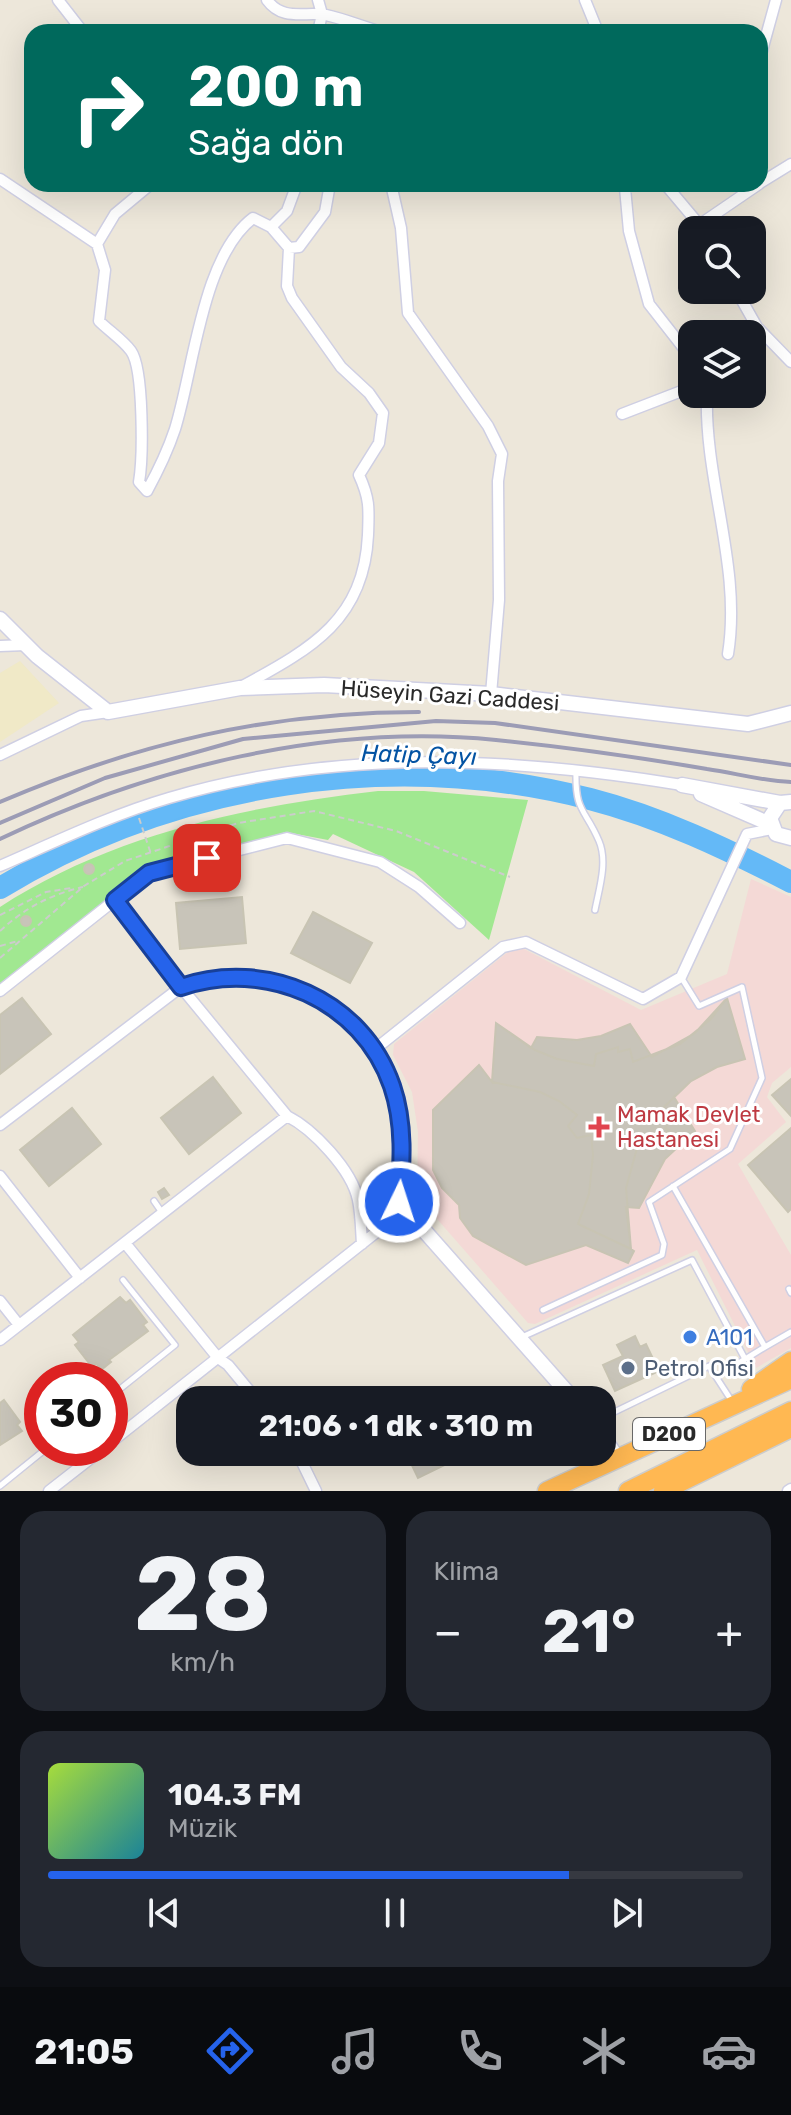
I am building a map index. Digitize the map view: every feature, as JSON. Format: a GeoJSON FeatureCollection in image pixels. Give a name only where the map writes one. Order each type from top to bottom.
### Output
{"type":"FeatureCollection","features":[{"type":"Feature","properties":{"kind":"highway"},"geometry":{"type":"LineString","coordinates":[[733,1403],[791,1361]]}},
{"type":"Feature","properties":{"kind":"highway","name":"D200"},"geometry":{"type":"LineString","coordinates":[[547,1491],[791,1379]]}},
{"type":"Feature","properties":{"kind":"highway","name":"D200"},"geometry":{"type":"LineString","coordinates":[[628,1491],[791,1411]]}},
{"type":"Feature","properties":{"kind":"highway"},"geometry":{"type":"LineString","coordinates":[[663,1491],[791,1428]]}},
{"type":"Feature","properties":{"kind":"street"},"geometry":{"type":"LineString","coordinates":[[58,0],[77,24]]}},
{"type":"Feature","properties":{"kind":"street"},"geometry":{"type":"LineString","coordinates":[[267,0],[270,5],[299,17],[322,14],[355,24]]}},
{"type":"Feature","properties":{"kind":"street"},"geometry":{"type":"LineString","coordinates":[[318,0],[322,14],[320,24]]}},
{"type":"Feature","properties":{"kind":"street"},"geometry":{"type":"LineString","coordinates":[[585,0],[595,24]]}},
{"type":"Feature","properties":{"kind":"street"},"geometry":{"type":"LineString","coordinates":[[768,29],[776,0]]}},
{"type":"Feature","properties":{"kind":"street"},"geometry":{"type":"LineString","coordinates":[[768,179],[791,164]]}},
{"type":"Feature","properties":{"kind":"street"},"geometry":{"type":"LineString","coordinates":[[0,179],[97,244],[105,270],[99,321],[131,350],[139,367],[139,423],[144,455],[139,482],[147,491],[174,431],[216,273],[237,231],[253,218],[271,227],[289,248],[287,286],[292,298],[341,367],[369,393],[383,413],[379,443],[359,475],[370,498],[366,570],[345,612],[317,641],[240,688]]}},
{"type":"Feature","properties":{"kind":"street"},"geometry":{"type":"LineString","coordinates":[[97,244],[115,214],[141,192]]}},
{"type":"Feature","properties":{"kind":"street"},"geometry":{"type":"LineString","coordinates":[[271,227],[287,211],[294,192]]}},
{"type":"Feature","properties":{"kind":"street"},"geometry":{"type":"LineString","coordinates":[[289,248],[299,247],[325,212],[329,192]]}},
{"type":"Feature","properties":{"kind":"street"},"geometry":{"type":"LineString","coordinates":[[393,192],[401,228],[408,313],[488,426],[502,454],[498,481],[499,600],[491,694]]}},
{"type":"Feature","properties":{"kind":"street"},"geometry":{"type":"LineString","coordinates":[[625,192],[629,231],[649,304],[678,341]]}},
{"type":"Feature","properties":{"kind":"street"},"geometry":{"type":"LineString","coordinates":[[672,192],[692,216]]}},
{"type":"Feature","properties":{"kind":"street"},"geometry":{"type":"LineString","coordinates":[[716,216],[749,192]]}},
{"type":"Feature","properties":{"kind":"street"},"geometry":{"type":"LineString","coordinates":[[744,304],[757,327],[791,362]]}},
{"type":"Feature","properties":{"kind":"street"},"geometry":{"type":"LineString","coordinates":[[622,414],[678,392]]}},
{"type":"Feature","properties":{"kind":"street"},"geometry":{"type":"LineString","coordinates":[[707,408],[708,453],[727,557],[728,654]]}},
{"type":"Feature","properties":{"kind":"street"},"geometry":{"type":"LineString","coordinates":[[0,619],[26,645],[108,712]]}},
{"type":"Feature","properties":{"kind":"street"},"geometry":{"type":"LineString","coordinates":[[0,646],[26,645]]}},
{"type":"Feature","properties":{"kind":"street","name":"Hüseyin Gazi Caddesi"},"geometry":{"type":"LineString","coordinates":[[108,712],[240,688],[324,685],[491,694],[710,722],[748,724],[791,713]]}},
{"type":"Feature","properties":{"kind":"street"},"geometry":{"type":"LineString","coordinates":[[0,755],[81,716],[108,712]]}},
{"type":"Feature","properties":{"kind":"street"},"geometry":{"type":"LineString","coordinates":[[0,866],[94,825],[170,797],[249,780],[347,765],[428,761],[576,769],[786,802]]}},
{"type":"Feature","properties":{"kind":"street"},"geometry":{"type":"LineString","coordinates":[[682,785],[771,826],[781,837],[791,838]]}},
{"type":"Feature","properties":{"kind":"street"},"geometry":{"type":"LineString","coordinates":[[771,826],[772,812],[786,802]]}},
{"type":"Feature","properties":{"kind":"street"},"geometry":{"type":"LineString","coordinates":[[374,1050],[503,947],[526,942],[643,999],[681,977],[747,834],[771,826]]}},
{"type":"Feature","properties":{"kind":"street"},"geometry":{"type":"LineString","coordinates":[[0,991],[149,873],[287,838],[380,862],[419,887],[460,923]]}},
{"type":"Feature","properties":{"kind":"street"},"geometry":{"type":"LineString","coordinates":[[115,900],[181,987],[287,1116],[300,1122],[341,1167],[358,1198],[362,1244]]}},
{"type":"Feature","properties":{"kind":"street"},"geometry":{"type":"LineString","coordinates":[[0,1125],[181,987],[229,977],[263,978],[298,988],[328,1003],[355,1025],[374,1050],[391,1084],[399,1112],[403,1152],[399,1202],[388,1223],[128,1429]]}},
{"type":"Feature","properties":{"kind":"street"},"geometry":{"type":"LineString","coordinates":[[0,1340],[287,1116]]}},
{"type":"Feature","properties":{"kind":"street"},"geometry":{"type":"LineString","coordinates":[[0,1176],[80,1278]]}},
{"type":"Feature","properties":{"kind":"street"},"geometry":{"type":"LineString","coordinates":[[399,1202],[562,1386]]}},
{"type":"Feature","properties":{"kind":"street"},"geometry":{"type":"LineString","coordinates":[[125,1243],[218,1358],[245,1386]]}},
{"type":"Feature","properties":{"kind":"street"},"geometry":{"type":"LineString","coordinates":[[0,1301],[19,1325]]}},
{"type":"Feature","properties":{"kind":"street"},"geometry":{"type":"LineString","coordinates":[[49,1491],[81,1466]]}},
{"type":"Feature","properties":{"kind":"street"},"geometry":{"type":"LineString","coordinates":[[304,1466],[316,1491]]}},
{"type":"Feature","properties":{"kind":"lane"},"geometry":{"type":"LineString","coordinates":[[576,769],[579,809],[601,843],[603,870],[595,910]]}},
{"type":"Feature","properties":{"kind":"lane"},"geometry":{"type":"LineString","coordinates":[[543,1310],[662,1255],[664,1244],[649,1202],[730,1149],[762,1078],[742,987],[699,1006],[681,977]]}},
{"type":"Feature","properties":{"kind":"lane"},"geometry":{"type":"LineString","coordinates":[[673,1186],[765,1347]]}},
{"type":"Feature","properties":{"kind":"lane"},"geometry":{"type":"LineString","coordinates":[[154,1201],[163,1214]]}},
{"type":"Feature","properties":{"kind":"lane"},"geometry":{"type":"LineString","coordinates":[[522,1337],[692,1260],[745,1359]]}},
{"type":"Feature","properties":{"kind":"lane"},"geometry":{"type":"LineString","coordinates":[[123,1280],[175,1345],[128,1383]]}},
{"type":"Feature","properties":{"kind":"lane"},"geometry":{"type":"LineString","coordinates":[[716,1377],[791,1332]]}},
{"type":"Feature","properties":{"kind":"lane"},"geometry":{"type":"LineString","coordinates":[[616,1411],[709,1366],[733,1403]]}},
{"type":"Feature","properties":{"kind":"lane"},"geometry":{"type":"LineString","coordinates":[[0,1486],[25,1466]]}},
{"type":"Feature","properties":{"kind":"path"},"geometry":{"type":"LineString","coordinates":[[139,819],[151,855]]}},
{"type":"Feature","properties":{"kind":"path"},"geometry":{"type":"LineString","coordinates":[[0,915],[46,892],[84,886],[53,894],[0,931]]}},
{"type":"Feature","properties":{"kind":"path"},"geometry":{"type":"LineString","coordinates":[[0,946],[22,939]]}},
{"type":"Feature","properties":{"kind":"shaded area"},"geometry":{"type":"Polygon","coordinates":[[[20,661],[59,703],[0,742],[0,673],[20,661]]]}},
{"type":"Feature","properties":{"kind":"shaded area","name":"Mamak Devlet Hastanesi"},"geometry":{"type":"Polygon","coordinates":[[[751,879],[791,897],[791,1067],[772,1083],[767,1097],[786,1122],[738,1164],[791,1255],[791,1348],[756,1368],[697,1250],[535,1324],[528,1323],[417,1196],[418,1132],[412,1092],[393,1055],[394,1044],[509,951],[524,949],[641,1010],[727,974],[751,879]]]}},
{"type":"Feature","properties":{"kind":"green space"},"geometry":{"type":"Polygon","coordinates":[[[378,791],[424,791],[528,800],[489,940],[414,872],[333,834],[328,840],[286,832],[146,870],[0,985],[0,907],[43,882],[88,860],[182,827],[280,805],[378,791]]]}},
{"type":"Feature","properties":{"kind":"building"},"geometry":{"type":"Polygon","coordinates":[[[89,864],[94,869],[89,874],[84,869],[89,864]]]}},
{"type":"Feature","properties":{"kind":"building"},"geometry":{"type":"Polygon","coordinates":[[[242,897],[246,943],[180,949],[176,903],[242,897]]]}},
{"type":"Feature","properties":{"kind":"building"},"geometry":{"type":"Polygon","coordinates":[[[313,912],[372,943],[350,983],[291,953],[313,912]]]}},
{"type":"Feature","properties":{"kind":"building"},"geometry":{"type":"Polygon","coordinates":[[[26,916],[31,921],[26,926],[21,921],[26,916]]]}},
{"type":"Feature","properties":{"kind":"building"},"geometry":{"type":"Polygon","coordinates":[[[22,998],[51,1034],[0,1074],[0,1015],[22,998]]]}},
{"type":"Feature","properties":{"kind":"building"},"geometry":{"type":"Polygon","coordinates":[[[727,998],[745,1059],[717,1067],[691,1081],[662,1109],[672,1119],[665,1128],[669,1130],[661,1139],[658,1137],[653,1146],[639,1141],[626,1188],[631,1249],[578,1224],[589,1194],[593,1155],[591,1135],[577,1138],[568,1126],[577,1115],[559,1101],[540,1092],[492,1082],[496,1023],[531,1048],[537,1037],[577,1040],[601,1036],[630,1024],[652,1057],[695,1033],[727,998]]]}},
{"type":"Feature","properties":{"kind":"building","name":"Mamak Devlet Hastanesi"},"geometry":{"type":"Polygon","coordinates":[[[727,998],[745,1059],[717,1067],[691,1081],[674,1097],[695,1131],[665,1159],[639,1208],[626,1207],[631,1249],[634,1251],[628,1263],[586,1245],[526,1265],[473,1236],[460,1218],[459,1205],[442,1188],[433,1170],[433,1110],[479,1065],[492,1082],[496,1023],[535,1050],[557,1059],[594,1066],[596,1054],[618,1047],[618,1052],[630,1049],[633,1062],[680,1044],[711,1019],[727,998]]]}},
{"type":"Feature","properties":{"kind":"building"},"geometry":{"type":"Polygon","coordinates":[[[213,1077],[241,1113],[189,1154],[161,1118],[213,1077]]]}},
{"type":"Feature","properties":{"kind":"building"},"geometry":{"type":"Polygon","coordinates":[[[791,1079],[791,1116],[772,1095],[791,1079]]]}},
{"type":"Feature","properties":{"kind":"building"},"geometry":{"type":"Polygon","coordinates":[[[72,1108],[101,1144],[49,1186],[20,1150],[72,1108]]]}},
{"type":"Feature","properties":{"kind":"building"},"geometry":{"type":"Polygon","coordinates":[[[791,1128],[791,1209],[788,1212],[748,1165],[791,1128]]]}},
{"type":"Feature","properties":{"kind":"building"},"geometry":{"type":"Polygon","coordinates":[[[164,1188],[169,1195],[162,1199],[158,1192],[164,1188]]]}},
{"type":"Feature","properties":{"kind":"building"},"geometry":{"type":"Polygon","coordinates":[[[120,1297],[126,1303],[130,1300],[147,1322],[143,1325],[148,1331],[109,1360],[111,1362],[88,1362],[75,1345],[79,1342],[73,1335],[120,1297]]]}},
{"type":"Feature","properties":{"kind":"building"},"geometry":{"type":"Polygon","coordinates":[[[635,1336],[640,1347],[646,1344],[659,1371],[616,1391],[603,1365],[623,1356],[617,1345],[635,1336]]]}},
{"type":"Feature","properties":{"kind":"building"},"geometry":{"type":"Polygon","coordinates":[[[4,1400],[20,1422],[17,1425],[22,1431],[0,1445],[0,1403],[4,1400]]]}},
{"type":"Feature","properties":{"kind":"building"},"geometry":{"type":"Polygon","coordinates":[[[412,1466],[443,1466],[418,1478],[412,1466]]]}},
{"type":"Feature","properties":{"kind":"waterway","name":"Hatip Çayı"},"geometry":{"type":"LineString","coordinates":[[0,888],[67,852],[138,822],[211,800],[286,785],[362,777],[438,776],[515,784],[590,799],[693,835],[791,882]]}},
{"type":"Feature","properties":{"kind":"railway"},"geometry":{"type":"LineString","coordinates":[[0,802],[102,763],[205,735],[309,718],[419,712]]}},
{"type":"Feature","properties":{"kind":"railway"},"geometry":{"type":"LineString","coordinates":[[0,823],[105,778],[243,739],[436,721],[495,723],[791,765]]}},
{"type":"Feature","properties":{"kind":"railway"},"geometry":{"type":"LineString","coordinates":[[0,839],[58,813],[179,772],[242,756],[369,738],[433,736],[496,740],[791,782]]}},
{"type":"Feature","properties":{"kind":"place","name":"Mamak Devlet Hastanesi"},"geometry":{"type":"Point","coordinates":[599,1127]}},
{"type":"Feature","properties":{"kind":"place","name":"A101"},"geometry":{"type":"Point","coordinates":[690,1337]}},
{"type":"Feature","properties":{"kind":"place","name":"Petrol Ofisi"},"geometry":{"type":"Point","coordinates":[628,1368]}},
{"type":"Feature","properties":{"kind":"route"},"geometry":{"type":"LineString","coordinates":[[207,858],[149,873],[115,900],[181,987],[201,980],[263,978],[298,988],[328,1003],[355,1025],[374,1050],[391,1084],[399,1112],[403,1152],[399,1202]]}}]}
